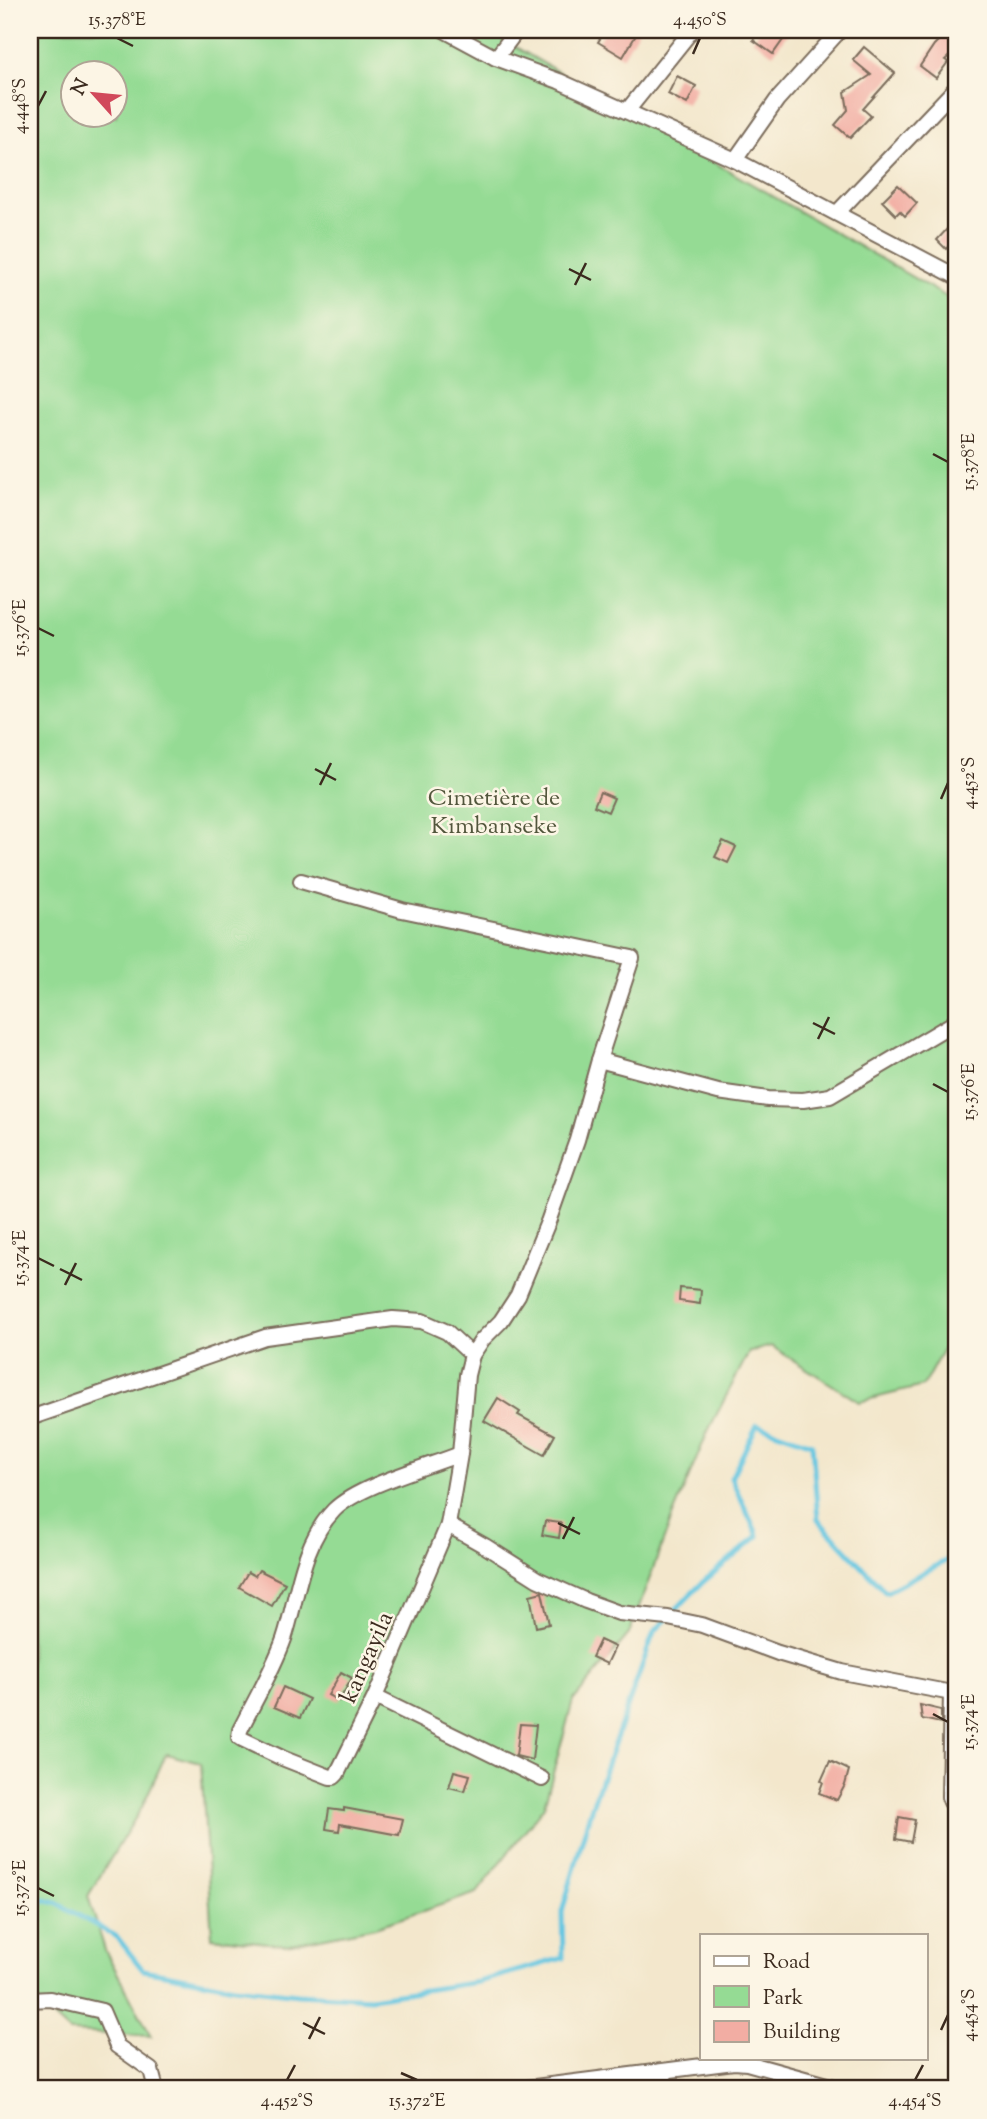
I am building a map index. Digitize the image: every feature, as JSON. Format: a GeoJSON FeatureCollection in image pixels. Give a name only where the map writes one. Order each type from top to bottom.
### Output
{"type":"FeatureCollection","features":[{"type":"Feature","properties":{"kind":"street"},"geometry":{"type":"LineString","coordinates":[[444,30],[496,58],[559,81],[735,160],[957,277]]}},
{"type":"Feature","properties":{"kind":"street"},"geometry":{"type":"LineString","coordinates":[[496,58],[517,30]]}},
{"type":"Feature","properties":{"kind":"street"},"geometry":{"type":"LineString","coordinates":[[627,111],[692,30]]}},
{"type":"Feature","properties":{"kind":"street"},"geometry":{"type":"LineString","coordinates":[[735,160],[776,100],[840,30]]}},
{"type":"Feature","properties":{"kind":"street"},"geometry":{"type":"LineString","coordinates":[[837,213],[957,87]]}},
{"type":"Feature","properties":{"kind":"street"},"geometry":{"type":"LineString","coordinates":[[30,1418],[265,1337],[373,1321],[422,1321],[447,1332],[472,1355],[482,1340],[501,1321],[518,1295],[577,1140],[632,958],[402,910],[301,881]]}},
{"type":"Feature","properties":{"kind":"street"},"geometry":{"type":"LineString","coordinates":[[599,1060],[718,1093],[803,1100],[830,1096],[957,1021]]}},
{"type":"Feature","properties":{"kind":"street","name":"kangayila"},"geometry":{"type":"LineString","coordinates":[[460,1454],[408,1472],[359,1494],[335,1509],[328,1517],[313,1542],[284,1639],[240,1730],[240,1737],[282,1758],[334,1777],[375,1697],[448,1525],[460,1454],[467,1375],[472,1355]]}},
{"type":"Feature","properties":{"kind":"street"},"geometry":{"type":"LineString","coordinates":[[448,1525],[537,1579],[619,1613],[702,1625],[778,1653],[842,1672],[954,1694],[949,1797],[957,1807]]}},
{"type":"Feature","properties":{"kind":"street"},"geometry":{"type":"LineString","coordinates":[[375,1697],[541,1779]]}},
{"type":"Feature","properties":{"kind":"street"},"geometry":{"type":"LineString","coordinates":[[30,2000],[50,1998],[102,2011],[117,2046],[150,2070],[156,2089]]}},
{"type":"Feature","properties":{"kind":"street"},"geometry":{"type":"LineString","coordinates":[[519,2089],[734,2062],[747,2063],[841,2089]]}},
{"type":"Feature","properties":{"kind":"street"},"geometry":{"type":"LineString","coordinates":[[663,2089],[665,2072]]}},
{"type":"Feature","properties":{"kind":"green space","name":"Cimetière de Kimbanseke"},"geometry":{"type":"Polygon","coordinates":[[[30,30],[486,30],[957,303],[957,1318],[954,1329],[923,1386],[859,1402],[771,1346],[749,1352],[708,1431],[673,1515],[629,1634],[573,1701],[544,1806],[477,1893],[375,1927],[286,1945],[212,1937],[201,1763],[166,1754],[142,1807],[88,1896],[105,1950],[151,2036],[70,2032],[30,1996],[30,30]]]}},
{"type":"Feature","properties":{"kind":"building"},"geometry":{"type":"Polygon","coordinates":[[[606,30],[639,30],[623,57],[598,42],[606,30]]]}},
{"type":"Feature","properties":{"kind":"building"},"geometry":{"type":"Polygon","coordinates":[[[760,30],[790,30],[773,54],[753,40],[760,30]]]}},
{"type":"Feature","properties":{"kind":"building"},"geometry":{"type":"Polygon","coordinates":[[[949,30],[957,30],[957,49],[945,60],[948,62],[936,78],[920,66],[934,45],[949,30]]]}},
{"type":"Feature","properties":{"kind":"building"},"geometry":{"type":"Polygon","coordinates":[[[864,47],[895,73],[863,109],[871,116],[850,138],[835,125],[848,110],[845,92],[871,75],[853,60],[864,47]]]}},
{"type":"Feature","properties":{"kind":"building"},"geometry":{"type":"Polygon","coordinates":[[[677,76],[696,86],[687,104],[668,94],[677,76]]]}},
{"type":"Feature","properties":{"kind":"building"},"geometry":{"type":"Polygon","coordinates":[[[898,185],[917,203],[905,216],[900,211],[896,215],[882,201],[898,185]]]}},
{"type":"Feature","properties":{"kind":"building"},"geometry":{"type":"Polygon","coordinates":[[[957,218],[957,237],[946,249],[937,240],[957,218]]]}},
{"type":"Feature","properties":{"kind":"building"},"geometry":{"type":"Polygon","coordinates":[[[600,792],[614,798],[608,812],[594,806],[600,792]]]}},
{"type":"Feature","properties":{"kind":"building"},"geometry":{"type":"Polygon","coordinates":[[[723,841],[736,847],[728,863],[715,857],[723,841]]]}},
{"type":"Feature","properties":{"kind":"building"},"geometry":{"type":"Polygon","coordinates":[[[680,1288],[701,1290],[700,1304],[679,1301],[680,1288]]]}},
{"type":"Feature","properties":{"kind":"building"},"geometry":{"type":"Polygon","coordinates":[[[498,1398],[520,1412],[518,1415],[555,1435],[544,1455],[484,1421],[498,1398]]]}},
{"type":"Feature","properties":{"kind":"building"},"geometry":{"type":"Polygon","coordinates":[[[545,1521],[561,1523],[559,1538],[542,1535],[545,1521]]]}},
{"type":"Feature","properties":{"kind":"building"},"geometry":{"type":"Polygon","coordinates":[[[259,1570],[285,1583],[272,1606],[239,1587],[248,1572],[255,1576],[259,1570]]]}},
{"type":"Feature","properties":{"kind":"building"},"geometry":{"type":"Polygon","coordinates":[[[542,1592],[549,1624],[536,1627],[530,1595],[542,1592]]]}},
{"type":"Feature","properties":{"kind":"building"},"geometry":{"type":"Polygon","coordinates":[[[600,1640],[615,1647],[607,1664],[592,1657],[600,1640]]]}},
{"type":"Feature","properties":{"kind":"building"},"geometry":{"type":"Polygon","coordinates":[[[341,1672],[352,1678],[339,1701],[328,1695],[341,1672]]]}},
{"type":"Feature","properties":{"kind":"building"},"geometry":{"type":"Polygon","coordinates":[[[283,1687],[309,1699],[300,1718],[274,1707],[283,1687]]]}},
{"type":"Feature","properties":{"kind":"building"},"geometry":{"type":"Polygon","coordinates":[[[920,1705],[941,1710],[941,1723],[922,1719],[920,1705]]]}},
{"type":"Feature","properties":{"kind":"building"},"geometry":{"type":"Polygon","coordinates":[[[520,1724],[536,1725],[532,1760],[516,1756],[520,1724]]]}},
{"type":"Feature","properties":{"kind":"building"},"geometry":{"type":"Polygon","coordinates":[[[830,1761],[849,1770],[837,1800],[819,1793],[830,1761]]]}},
{"type":"Feature","properties":{"kind":"building"},"geometry":{"type":"Polygon","coordinates":[[[454,1771],[470,1775],[465,1791],[449,1787],[454,1771]]]}},
{"type":"Feature","properties":{"kind":"building"},"geometry":{"type":"Polygon","coordinates":[[[344,1808],[403,1819],[399,1835],[340,1824],[339,1831],[326,1829],[329,1809],[344,1811],[344,1808]]]}},
{"type":"Feature","properties":{"kind":"building"},"geometry":{"type":"Polygon","coordinates":[[[899,1817],[915,1820],[911,1842],[896,1839],[899,1817]]]}},
{"type":"Feature","properties":{"kind":"waterway"},"geometry":{"type":"LineString","coordinates":[[30,1896],[56,1903],[117,1937],[143,1970],[234,1987],[371,1998],[478,1982],[563,1958],[562,1912],[591,1809],[654,1632],[703,1582],[758,1536],[731,1478],[757,1425],[812,1444],[818,1520],[886,1592],[957,1555]]}}]}
